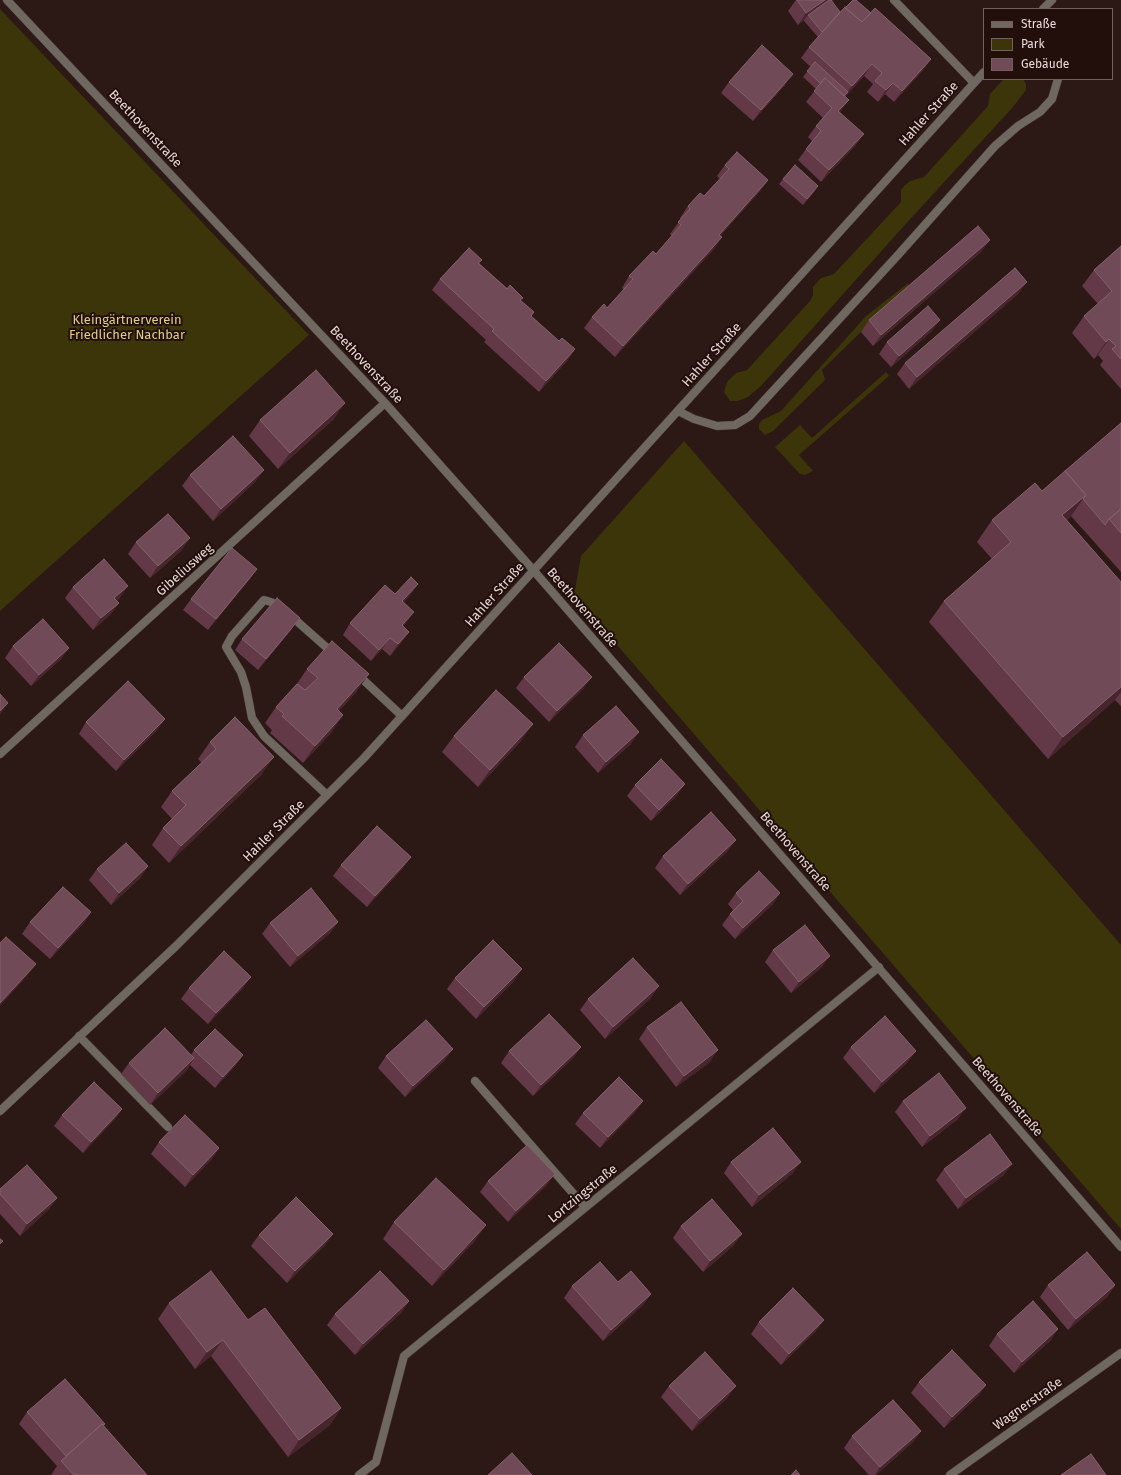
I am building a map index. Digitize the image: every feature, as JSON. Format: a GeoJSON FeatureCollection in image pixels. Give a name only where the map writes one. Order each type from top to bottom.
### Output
{"type":"FeatureCollection","features":[{"type":"Feature","properties":{"kind":"street","name":"Beethovenstraße"},"geometry":{"type":"LineString","coordinates":[[7,0],[385,403],[534,571],[1121,1247]]}},
{"type":"Feature","properties":{"kind":"street"},"geometry":{"type":"LineString","coordinates":[[894,0],[974,83]]}},
{"type":"Feature","properties":{"kind":"street"},"geometry":{"type":"LineString","coordinates":[[1045,8],[1052,0]]}},
{"type":"Feature","properties":{"kind":"street","name":"Hahler Straße"},"geometry":{"type":"LineString","coordinates":[[0,1111],[176,946],[327,795],[402,716],[983,73]]}},
{"type":"Feature","properties":{"kind":"street"},"geometry":{"type":"LineString","coordinates":[[678,411],[694,419],[717,426],[734,426],[750,416],[898,255],[995,146],[1018,126],[1040,112],[1052,99],[1058,80]]}},
{"type":"Feature","properties":{"kind":"street","name":"Gibeliusweg"},"geometry":{"type":"LineString","coordinates":[[0,754],[385,403]]}},
{"type":"Feature","properties":{"kind":"street"},"geometry":{"type":"LineString","coordinates":[[327,795],[264,736],[252,718],[246,687],[241,672],[226,647],[232,636],[264,600],[282,608],[341,660]]}},
{"type":"Feature","properties":{"kind":"street"},"geometry":{"type":"LineString","coordinates":[[352,670],[402,716]]}},
{"type":"Feature","properties":{"kind":"street","name":"Lortzingstraße"},"geometry":{"type":"LineString","coordinates":[[359,1475],[376,1462],[404,1356],[879,967]]}},
{"type":"Feature","properties":{"kind":"street"},"geometry":{"type":"LineString","coordinates":[[79,1036],[168,1127]]}},
{"type":"Feature","properties":{"kind":"street"},"geometry":{"type":"LineString","coordinates":[[474,1081],[586,1208]]}},
{"type":"Feature","properties":{"kind":"street","name":"Wagnerstraße"},"geometry":{"type":"LineString","coordinates":[[950,1475],[1121,1353]]}},
{"type":"Feature","properties":{"kind":"green space","name":"Kleingärtnerverein Friedlicher Nachbar"},"geometry":{"type":"Polygon","coordinates":[[[0,9],[309,335],[0,611],[0,9]]]}},
{"type":"Feature","properties":{"kind":"green space"},"geometry":{"type":"Polygon","coordinates":[[[1003,80],[1024,80],[1026,84],[1026,90],[1013,107],[761,386],[748,397],[738,401],[730,401],[724,392],[727,382],[736,373],[747,370],[810,301],[813,295],[813,287],[821,278],[834,274],[901,202],[901,190],[905,185],[910,181],[924,177],[988,106],[990,94],[1003,80]]]}},
{"type":"Feature","properties":{"kind":"green space"},"geometry":{"type":"Polygon","coordinates":[[[907,284],[914,286],[861,332],[822,370],[825,380],[773,431],[765,435],[759,429],[759,424],[762,420],[781,411],[866,316],[907,284]]]}},
{"type":"Feature","properties":{"kind":"green space"},"geometry":{"type":"Polygon","coordinates":[[[886,372],[889,376],[799,455],[813,471],[805,475],[800,474],[775,447],[800,425],[812,438],[886,372]]]}},
{"type":"Feature","properties":{"kind":"green space"},"geometry":{"type":"Polygon","coordinates":[[[684,441],[1121,945],[1121,1229],[574,595],[581,556],[684,441]]]}},
{"type":"Feature","properties":{"kind":"building"},"geometry":{"type":"Polygon","coordinates":[[[797,0],[825,0],[806,13],[797,0]]]}},
{"type":"Feature","properties":{"kind":"building"},"geometry":{"type":"Polygon","coordinates":[[[831,0],[840,12],[822,32],[808,15],[831,0]]]}},
{"type":"Feature","properties":{"kind":"building"},"geometry":{"type":"Polygon","coordinates":[[[853,0],[856,0],[871,13],[862,22],[845,8],[853,0]]]}},
{"type":"Feature","properties":{"kind":"building"},"geometry":{"type":"Polygon","coordinates":[[[845,7],[862,22],[875,8],[931,59],[902,91],[893,83],[886,90],[875,81],[882,73],[872,64],[852,86],[809,47],[845,7]]]}},
{"type":"Feature","properties":{"kind":"building"},"geometry":{"type":"Polygon","coordinates":[[[762,45],[793,74],[761,110],[729,82],[762,45]]]}},
{"type":"Feature","properties":{"kind":"building"},"geometry":{"type":"Polygon","coordinates":[[[815,62],[848,92],[844,96],[825,78],[820,83],[807,71],[815,62]]]}},
{"type":"Feature","properties":{"kind":"building"},"geometry":{"type":"Polygon","coordinates":[[[825,78],[849,100],[838,111],[864,134],[829,170],[806,149],[821,131],[816,126],[832,108],[814,91],[825,78]]]}},
{"type":"Feature","properties":{"kind":"building"},"geometry":{"type":"Polygon","coordinates":[[[737,152],[768,180],[719,235],[722,237],[623,346],[592,317],[604,304],[607,308],[633,279],[629,276],[653,251],[656,254],[681,225],[678,222],[690,209],[688,206],[700,193],[704,196],[729,169],[725,165],[737,152]]]}},
{"type":"Feature","properties":{"kind":"building"},"geometry":{"type":"Polygon","coordinates":[[[795,165],[818,186],[807,199],[783,179],[795,165]]]}},
{"type":"Feature","properties":{"kind":"building"},"geometry":{"type":"Polygon","coordinates":[[[978,226],[990,240],[881,335],[869,320],[978,226]]]}},
{"type":"Feature","properties":{"kind":"building"},"geometry":{"type":"Polygon","coordinates":[[[1121,246],[1121,359],[1112,349],[1116,346],[1109,339],[1106,342],[1084,316],[1112,291],[1094,270],[1121,246]]]}},
{"type":"Feature","properties":{"kind":"building"},"geometry":{"type":"Polygon","coordinates":[[[469,248],[482,260],[478,263],[507,289],[510,285],[523,298],[520,300],[534,312],[531,316],[559,341],[562,338],[575,349],[546,381],[492,331],[494,329],[440,279],[469,248]]]}},
{"type":"Feature","properties":{"kind":"building"},"geometry":{"type":"Polygon","coordinates":[[[1015,268],[1027,282],[917,377],[905,363],[1015,268]]]}},
{"type":"Feature","properties":{"kind":"building"},"geometry":{"type":"Polygon","coordinates":[[[928,306],[940,320],[899,356],[887,342],[928,306]]]}},
{"type":"Feature","properties":{"kind":"building"},"geometry":{"type":"Polygon","coordinates":[[[316,370],[345,403],[290,453],[260,420],[316,370]]]}},
{"type":"Feature","properties":{"kind":"building"},"geometry":{"type":"Polygon","coordinates":[[[1121,423],[1121,509],[1109,519],[1105,525],[1083,499],[1086,495],[1065,471],[1121,423]]]}},
{"type":"Feature","properties":{"kind":"building"},"geometry":{"type":"Polygon","coordinates":[[[233,436],[264,470],[221,509],[190,475],[233,436]]]}},
{"type":"Feature","properties":{"kind":"building"},"geometry":{"type":"Polygon","coordinates":[[[1065,471],[1086,495],[1062,515],[1121,582],[1121,687],[1063,737],[944,601],[1011,542],[992,520],[1035,483],[1042,491],[1065,471]]]}},
{"type":"Feature","properties":{"kind":"building"},"geometry":{"type":"Polygon","coordinates":[[[1121,509],[1121,533],[1109,519],[1121,509]]]}},
{"type":"Feature","properties":{"kind":"building"},"geometry":{"type":"Polygon","coordinates":[[[168,514],[190,538],[158,566],[136,542],[168,514]]]}},
{"type":"Feature","properties":{"kind":"building"},"geometry":{"type":"Polygon","coordinates":[[[232,548],[257,569],[216,619],[191,599],[232,548]]]}},
{"type":"Feature","properties":{"kind":"building"},"geometry":{"type":"Polygon","coordinates":[[[104,559],[128,586],[114,598],[119,603],[101,618],[73,587],[104,559]]]}},
{"type":"Feature","properties":{"kind":"building"},"geometry":{"type":"Polygon","coordinates":[[[411,577],[418,584],[402,601],[414,612],[402,625],[409,632],[398,644],[390,638],[379,650],[350,623],[385,585],[395,594],[411,577]]]}},
{"type":"Feature","properties":{"kind":"building"},"geometry":{"type":"Polygon","coordinates":[[[277,598],[300,618],[266,659],[242,639],[277,598]]]}},
{"type":"Feature","properties":{"kind":"building"},"geometry":{"type":"Polygon","coordinates":[[[43,619],[69,648],[39,675],[13,646],[43,619]]]}},
{"type":"Feature","properties":{"kind":"building"},"geometry":{"type":"Polygon","coordinates":[[[332,641],[369,674],[337,709],[343,715],[315,746],[282,716],[284,714],[276,707],[297,684],[305,690],[318,678],[307,669],[332,641]]]}},
{"type":"Feature","properties":{"kind":"building"},"geometry":{"type":"Polygon","coordinates":[[[559,643],[592,677],[557,711],[524,677],[559,643]]]}},
{"type":"Feature","properties":{"kind":"building"},"geometry":{"type":"Polygon","coordinates":[[[128,681],[165,719],[124,760],[86,722],[128,681]]]}},
{"type":"Feature","properties":{"kind":"building"},"geometry":{"type":"Polygon","coordinates":[[[496,690],[533,724],[490,770],[454,736],[496,690]]]}},
{"type":"Feature","properties":{"kind":"building"},"geometry":{"type":"Polygon","coordinates":[[[0,694],[8,703],[0,711],[0,694]]]}},
{"type":"Feature","properties":{"kind":"building"},"geometry":{"type":"Polygon","coordinates":[[[616,706],[639,732],[606,762],[583,735],[616,706]]]}},
{"type":"Feature","properties":{"kind":"building"},"geometry":{"type":"Polygon","coordinates":[[[235,717],[274,757],[181,846],[163,828],[186,805],[172,791],[216,749],[210,742],[235,717]]]}},
{"type":"Feature","properties":{"kind":"building"},"geometry":{"type":"Polygon","coordinates":[[[661,759],[685,784],[659,810],[635,785],[661,759]]]}},
{"type":"Feature","properties":{"kind":"building"},"geometry":{"type":"Polygon","coordinates":[[[711,812],[736,840],[688,884],[663,856],[711,812]]]}},
{"type":"Feature","properties":{"kind":"building"},"geometry":{"type":"Polygon","coordinates":[[[377,826],[411,857],[375,896],[341,865],[377,826]]]}},
{"type":"Feature","properties":{"kind":"building"},"geometry":{"type":"Polygon","coordinates":[[[126,843],[148,866],[119,893],[97,869],[126,843]]]}},
{"type":"Feature","properties":{"kind":"building"},"geometry":{"type":"Polygon","coordinates":[[[759,871],[780,893],[743,928],[730,914],[743,901],[736,893],[759,871]]]}},
{"type":"Feature","properties":{"kind":"building"},"geometry":{"type":"Polygon","coordinates":[[[63,887],[91,912],[58,948],[30,922],[63,887]]]}},
{"type":"Feature","properties":{"kind":"building"},"geometry":{"type":"Polygon","coordinates":[[[311,888],[338,922],[298,956],[270,923],[311,888]]]}},
{"type":"Feature","properties":{"kind":"building"},"geometry":{"type":"Polygon","coordinates":[[[805,925],[830,956],[799,982],[773,950],[805,925]]]}},
{"type":"Feature","properties":{"kind":"building"},"geometry":{"type":"Polygon","coordinates":[[[6,937],[36,964],[0,1003],[0,943],[6,937]]]}},
{"type":"Feature","properties":{"kind":"building"},"geometry":{"type":"Polygon","coordinates":[[[493,940],[522,969],[484,1007],[455,978],[493,940]]]}},
{"type":"Feature","properties":{"kind":"building"},"geometry":{"type":"Polygon","coordinates":[[[224,951],[251,977],[216,1013],[189,988],[224,951]]]}},
{"type":"Feature","properties":{"kind":"building"},"geometry":{"type":"Polygon","coordinates":[[[633,958],[659,986],[613,1027],[588,999],[633,958]]]}},
{"type":"Feature","properties":{"kind":"building"},"geometry":{"type":"Polygon","coordinates":[[[681,1002],[718,1050],[684,1076],[647,1027],[681,1002]]]}},
{"type":"Feature","properties":{"kind":"building"},"geometry":{"type":"Polygon","coordinates":[[[549,1014],[581,1047],[541,1085],[509,1051],[549,1014]]]}},
{"type":"Feature","properties":{"kind":"building"},"geometry":{"type":"Polygon","coordinates":[[[885,1016],[916,1051],[882,1082],[851,1047],[885,1016]]]}},
{"type":"Feature","properties":{"kind":"building"},"geometry":{"type":"Polygon","coordinates":[[[426,1020],[453,1049],[413,1086],[386,1056],[426,1020]]]}},
{"type":"Feature","properties":{"kind":"building"},"geometry":{"type":"Polygon","coordinates":[[[165,1028],[194,1058],[158,1093],[129,1063],[165,1028]]]}},
{"type":"Feature","properties":{"kind":"building"},"geometry":{"type":"Polygon","coordinates":[[[215,1029],[243,1055],[223,1077],[194,1050],[215,1029]]]}},
{"type":"Feature","properties":{"kind":"building"},"geometry":{"type":"Polygon","coordinates":[[[939,1073],[966,1108],[930,1136],[903,1101],[939,1073]]]}},
{"type":"Feature","properties":{"kind":"building"},"geometry":{"type":"Polygon","coordinates":[[[619,1077],[643,1101],[608,1137],[583,1113],[619,1077]]]}},
{"type":"Feature","properties":{"kind":"building"},"geometry":{"type":"Polygon","coordinates":[[[94,1082],[122,1109],[91,1142],[62,1115],[94,1082]]]}},
{"type":"Feature","properties":{"kind":"building"},"geometry":{"type":"Polygon","coordinates":[[[185,1115],[219,1148],[193,1175],[159,1142],[185,1115]]]}},
{"type":"Feature","properties":{"kind":"building"},"geometry":{"type":"Polygon","coordinates":[[[773,1128],[801,1162],[759,1195],[731,1162],[773,1128]]]}},
{"type":"Feature","properties":{"kind":"building"},"geometry":{"type":"Polygon","coordinates":[[[990,1134],[1012,1164],[966,1198],[944,1169],[990,1134]]]}},
{"type":"Feature","properties":{"kind":"building"},"geometry":{"type":"Polygon","coordinates":[[[527,1145],[555,1174],[516,1211],[488,1181],[527,1145]]]}},
{"type":"Feature","properties":{"kind":"building"},"geometry":{"type":"Polygon","coordinates":[[[27,1165],[57,1198],[27,1224],[0,1194],[0,1189],[27,1165]]]}},
{"type":"Feature","properties":{"kind":"building"},"geometry":{"type":"Polygon","coordinates":[[[436,1178],[486,1225],[444,1270],[394,1222],[436,1178]]]}},
{"type":"Feature","properties":{"kind":"building"},"geometry":{"type":"Polygon","coordinates":[[[296,1197],[333,1234],[295,1271],[259,1235],[296,1197]]]}},
{"type":"Feature","properties":{"kind":"building"},"geometry":{"type":"Polygon","coordinates":[[[712,1199],[742,1234],[710,1261],[681,1226],[712,1199]]]}},
{"type":"Feature","properties":{"kind":"building"},"geometry":{"type":"Polygon","coordinates":[[[1087,1252],[1115,1285],[1076,1319],[1048,1285],[1087,1252]]]}},
{"type":"Feature","properties":{"kind":"building"},"geometry":{"type":"Polygon","coordinates":[[[600,1262],[618,1282],[631,1271],[651,1294],[611,1330],[572,1286],[600,1262]]]}},
{"type":"Feature","properties":{"kind":"building"},"geometry":{"type":"Polygon","coordinates":[[[211,1271],[248,1320],[265,1308],[341,1408],[299,1440],[223,1340],[207,1352],[169,1303],[211,1271]]]}},
{"type":"Feature","properties":{"kind":"building"},"geometry":{"type":"Polygon","coordinates":[[[380,1271],[409,1301],[363,1344],[335,1314],[380,1271]]]}},
{"type":"Feature","properties":{"kind":"building"},"geometry":{"type":"Polygon","coordinates":[[[793,1288],[824,1320],[789,1354],[759,1322],[793,1288]]]}},
{"type":"Feature","properties":{"kind":"building"},"geometry":{"type":"Polygon","coordinates":[[[1033,1301],[1058,1329],[1022,1362],[997,1334],[1033,1301]]]}},
{"type":"Feature","properties":{"kind":"building"},"geometry":{"type":"Polygon","coordinates":[[[952,1350],[986,1385],[952,1417],[919,1382],[952,1350]]]}},
{"type":"Feature","properties":{"kind":"building"},"geometry":{"type":"Polygon","coordinates":[[[705,1352],[736,1386],[700,1419],[669,1386],[705,1352]]]}},
{"type":"Feature","properties":{"kind":"building"},"geometry":{"type":"Polygon","coordinates":[[[65,1379],[105,1424],[102,1424],[66,1456],[27,1412],[65,1379]]]}},
{"type":"Feature","properties":{"kind":"building"},"geometry":{"type":"Polygon","coordinates":[[[893,1400],[921,1431],[880,1467],[852,1436],[893,1400]]]}},
{"type":"Feature","properties":{"kind":"building"},"geometry":{"type":"Polygon","coordinates":[[[102,1424],[147,1475],[74,1475],[61,1461],[102,1424]]]}},
{"type":"Feature","properties":{"kind":"building"},"geometry":{"type":"Polygon","coordinates":[[[512,1453],[532,1475],[488,1475],[512,1453]]]}},
{"type":"Feature","properties":{"kind":"building"},"geometry":{"type":"Polygon","coordinates":[[[1091,1454],[1106,1475],[1061,1475],[1091,1454]]]}},
{"type":"Feature","properties":{"kind":"building"},"geometry":{"type":"Polygon","coordinates":[[[796,1470],[800,1475],[791,1475],[796,1470]]]}}]}
